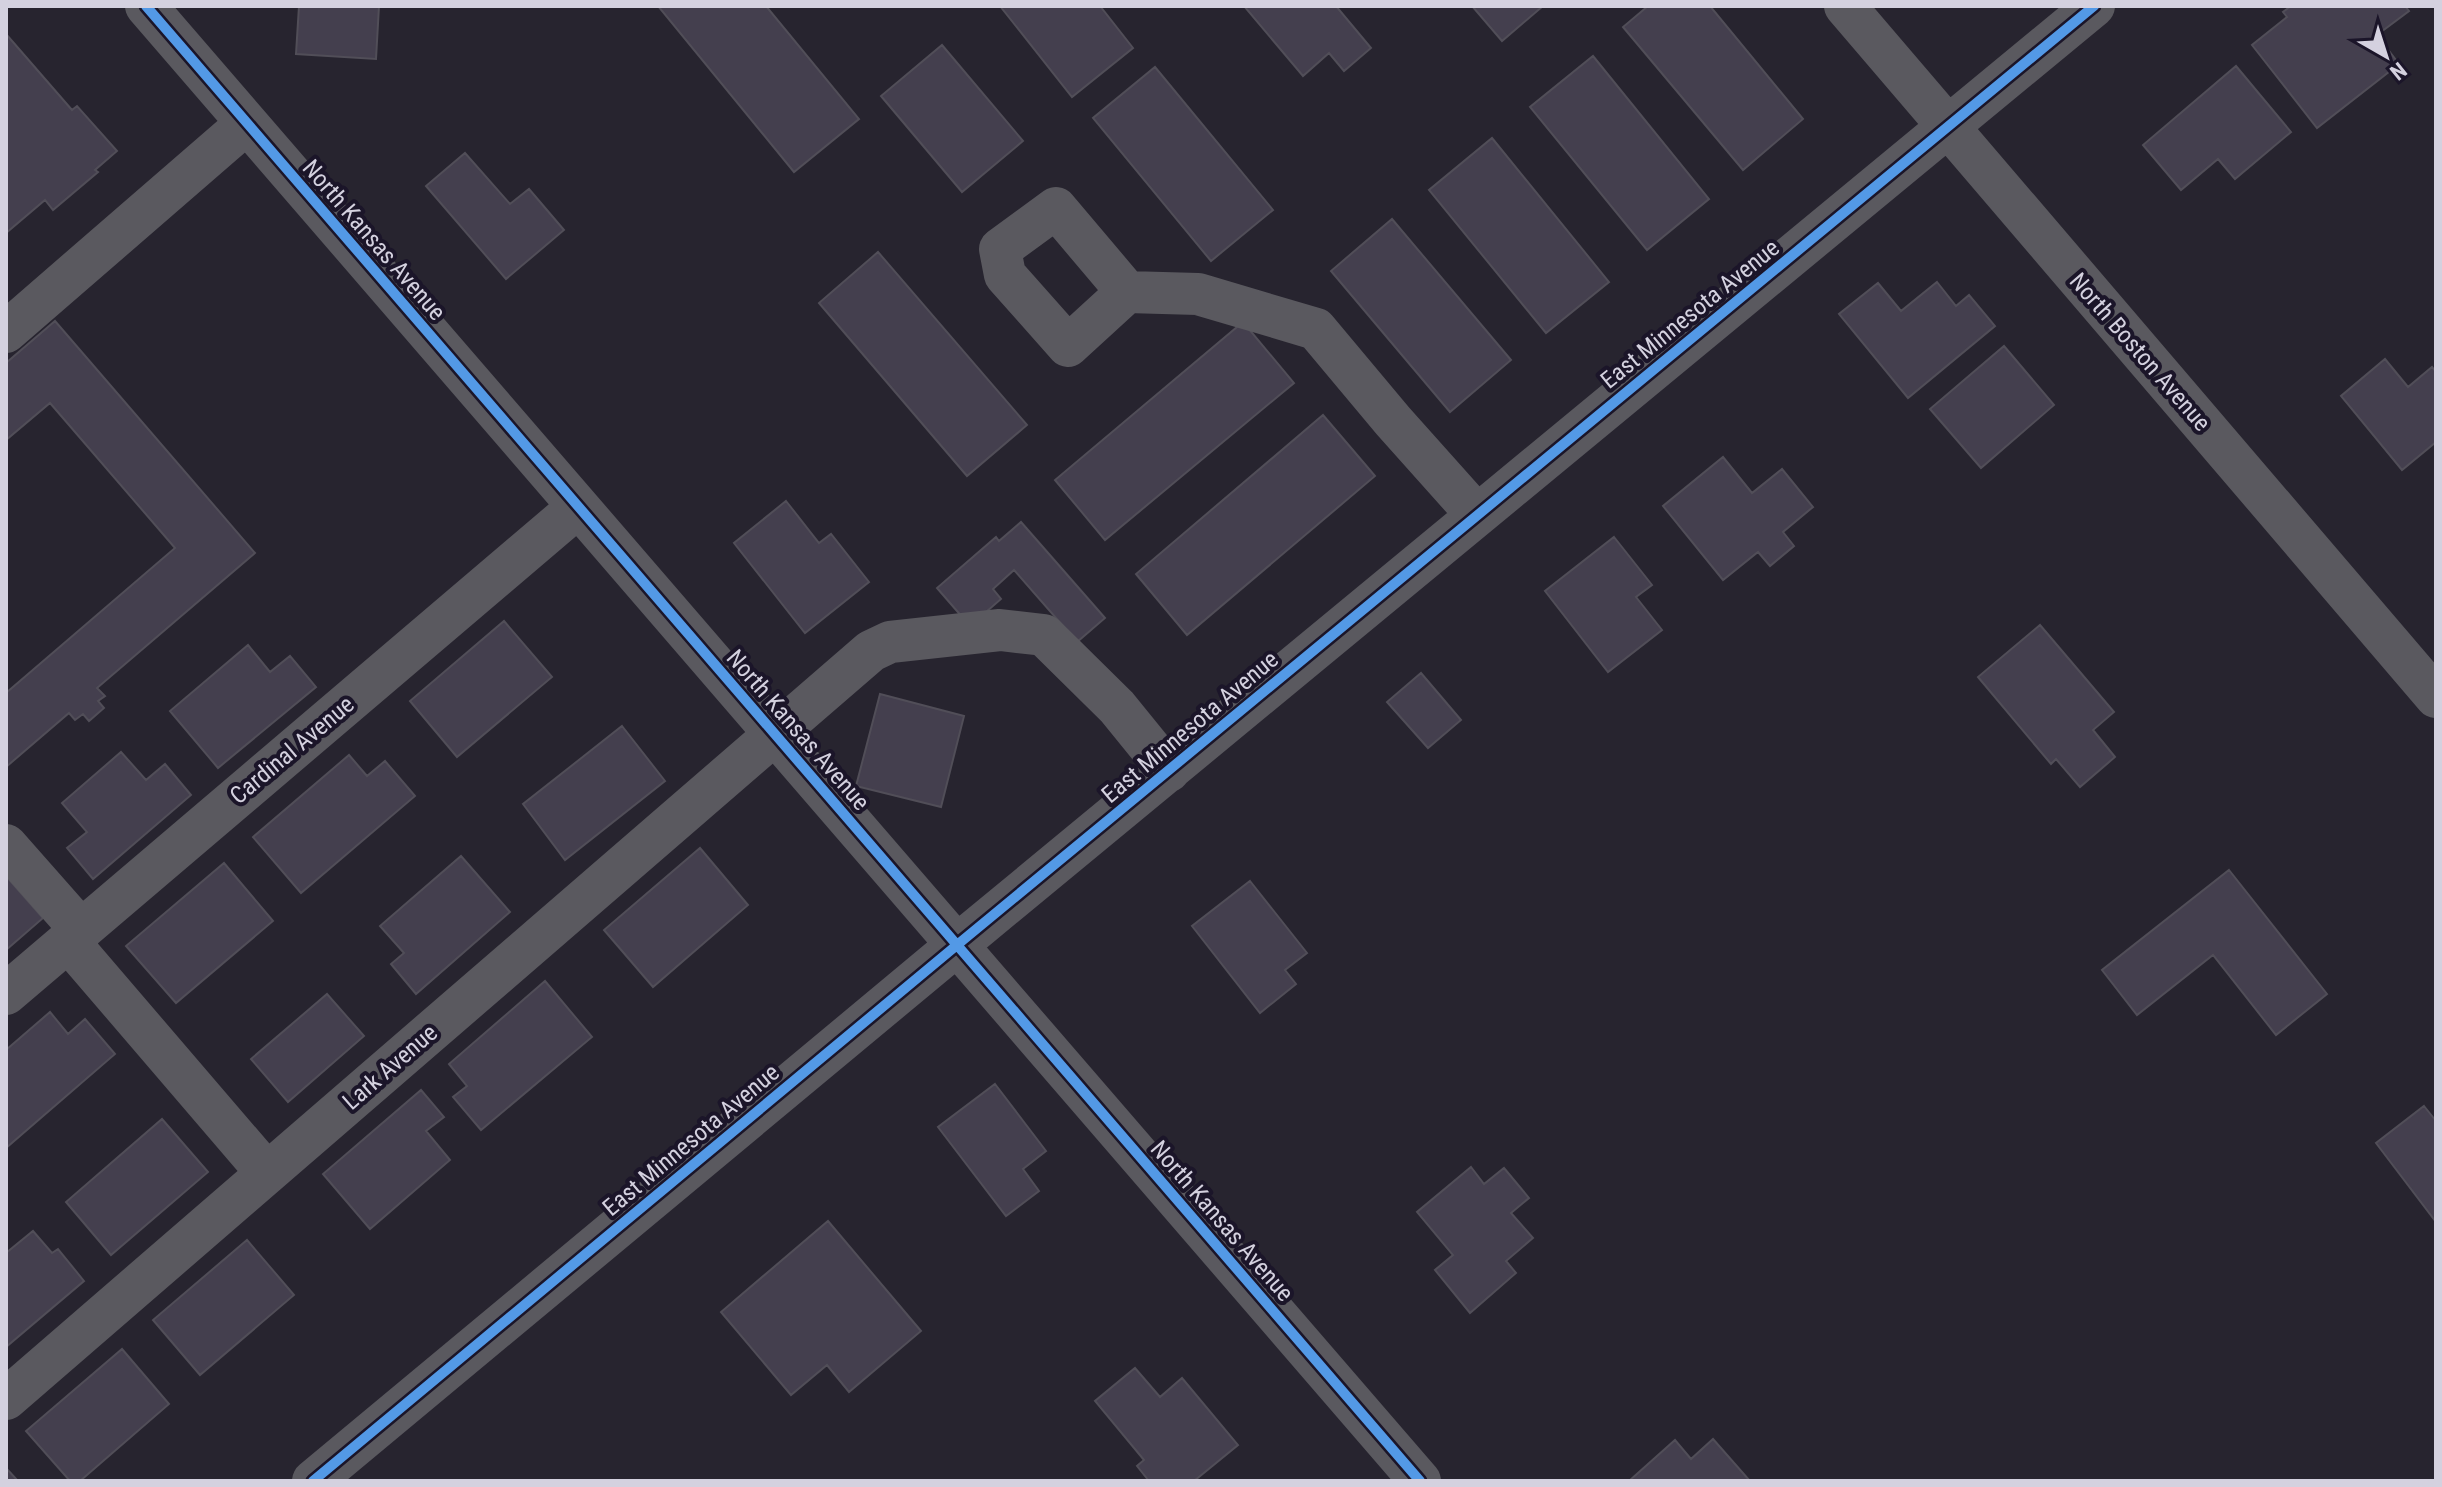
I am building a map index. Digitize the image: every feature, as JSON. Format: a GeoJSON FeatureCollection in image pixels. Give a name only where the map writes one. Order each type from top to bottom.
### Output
{"type":"FeatureCollection","features":[{"type":"Feature","properties":{"kind":"street","name":"North Kansas Avenue"},"geometry":{"type":"LineString","coordinates":[[146,6],[1420,1481]]}},
{"type":"Feature","properties":{"kind":"street","name":"North Boston Avenue"},"geometry":{"type":"LineString","coordinates":[[1845,6],[2436,697]]}},
{"type":"Feature","properties":{"kind":"street","name":"East Minnesota Avenue"},"geometry":{"type":"LineString","coordinates":[[313,1481],[2094,6]]}},
{"type":"Feature","properties":{"kind":"street"},"geometry":{"type":"LineString","coordinates":[[6,332],[247,123]]}},
{"type":"Feature","properties":{"kind":"street"},"geometry":{"type":"LineString","coordinates":[[1127,292],[1198,294],[1316,329],[1477,515]]}},
{"type":"Feature","properties":{"kind":"street","name":"Cardinal Avenue"},"geometry":{"type":"LineString","coordinates":[[6,994],[578,507]]}},
{"type":"Feature","properties":{"kind":"street","name":"Lark Avenue"},"geometry":{"type":"LineString","coordinates":[[6,1399],[871,651],[890,642],[1000,630],[1044,635],[1117,707],[1169,771]]}},
{"type":"Feature","properties":{"kind":"street"},"geometry":{"type":"LineString","coordinates":[[6,845],[74,936],[267,1173]]}},
{"type":"Feature","properties":{"kind":"building"},"geometry":{"type":"Polygon","coordinates":[[[299,6],[379,6],[376,59],[296,54],[299,6]]]}},
{"type":"Feature","properties":{"kind":"building"},"geometry":{"type":"Polygon","coordinates":[[[658,6],[766,6],[859,119],[794,172],[658,6]]]}},
{"type":"Feature","properties":{"kind":"building"},"geometry":{"type":"Polygon","coordinates":[[[1000,6],[1100,6],[1133,48],[1072,97],[1000,6]]]}},
{"type":"Feature","properties":{"kind":"building"},"geometry":{"type":"Polygon","coordinates":[[[1244,6],[1336,6],[1371,48],[1344,71],[1329,53],[1303,76],[1244,6]]]}},
{"type":"Feature","properties":{"kind":"building"},"geometry":{"type":"Polygon","coordinates":[[[1472,6],[1543,6],[1502,41],[1472,6]]]}},
{"type":"Feature","properties":{"kind":"building"},"geometry":{"type":"Polygon","coordinates":[[[1648,6],[1710,6],[1803,119],[1743,170],[1623,27],[1648,6]]]}},
{"type":"Feature","properties":{"kind":"building"},"geometry":{"type":"Polygon","coordinates":[[[2291,6],[2405,6],[2409,11],[2377,35],[2399,64],[2317,128],[2252,45],[2287,17],[2283,12],[2291,6]]]}},
{"type":"Feature","properties":{"kind":"building"},"geometry":{"type":"Polygon","coordinates":[[[6,34],[72,110],[77,106],[117,151],[95,170],[98,172],[53,210],[45,200],[6,233],[6,34]]]}},
{"type":"Feature","properties":{"kind":"building"},"geometry":{"type":"Polygon","coordinates":[[[942,45],[1023,141],[962,192],[881,96],[942,45]]]}},
{"type":"Feature","properties":{"kind":"building"},"geometry":{"type":"Polygon","coordinates":[[[1593,56],[1709,199],[1647,250],[1530,107],[1593,56]]]}},
{"type":"Feature","properties":{"kind":"building"},"geometry":{"type":"Polygon","coordinates":[[[2236,66],[2291,132],[2235,179],[2218,159],[2181,190],[2143,145],[2236,66]]]}},
{"type":"Feature","properties":{"kind":"building"},"geometry":{"type":"Polygon","coordinates":[[[1155,67],[1273,210],[1211,261],[1093,118],[1155,67]]]}},
{"type":"Feature","properties":{"kind":"building"},"geometry":{"type":"Polygon","coordinates":[[[1492,138],[1609,282],[1546,333],[1429,190],[1492,138]]]}},
{"type":"Feature","properties":{"kind":"building"},"geometry":{"type":"Polygon","coordinates":[[[465,153],[510,204],[529,189],[564,230],[506,279],[426,186],[465,153]]]}},
{"type":"Feature","properties":{"kind":"building"},"geometry":{"type":"Polygon","coordinates":[[[1392,219],[1511,360],[1450,412],[1331,271],[1392,219]]]}},
{"type":"Feature","properties":{"kind":"building"},"geometry":{"type":"Polygon","coordinates":[[[878,252],[1027,425],[967,476],[819,303],[878,252]]]}},
{"type":"Feature","properties":{"kind":"building"},"geometry":{"type":"Polygon","coordinates":[[[1937,282],[1956,306],[1969,295],[1995,326],[1908,398],[1839,314],[1878,283],[1901,311],[1937,282]]]}},
{"type":"Feature","properties":{"kind":"building"},"geometry":{"type":"Polygon","coordinates":[[[55,321],[255,553],[97,688],[105,696],[98,701],[104,708],[89,721],[83,714],[75,720],[69,713],[6,767],[6,693],[175,548],[50,403],[6,440],[6,363],[55,321]]]}},
{"type":"Feature","properties":{"kind":"building"},"geometry":{"type":"Polygon","coordinates":[[[1243,322],[1294,383],[1105,540],[1055,480],[1243,322]]]}},
{"type":"Feature","properties":{"kind":"building"},"geometry":{"type":"Polygon","coordinates":[[[2004,346],[2054,405],[1981,468],[1930,409],[2004,346]]]}},
{"type":"Feature","properties":{"kind":"building"},"geometry":{"type":"Polygon","coordinates":[[[2385,359],[2408,387],[2432,367],[2436,372],[2436,442],[2402,470],[2341,396],[2385,359]]]}},
{"type":"Feature","properties":{"kind":"building"},"geometry":{"type":"Polygon","coordinates":[[[1323,415],[1375,476],[1187,635],[1136,574],[1323,415]]]}},
{"type":"Feature","properties":{"kind":"building"},"geometry":{"type":"Polygon","coordinates":[[[1723,457],[1752,493],[1782,469],[1813,507],[1783,532],[1794,546],[1770,566],[1758,552],[1723,580],[1663,506],[1723,457]]]}},
{"type":"Feature","properties":{"kind":"building"},"geometry":{"type":"Polygon","coordinates":[[[786,501],[819,543],[831,534],[869,582],[805,633],[734,543],[786,501]]]}},
{"type":"Feature","properties":{"kind":"building"},"geometry":{"type":"Polygon","coordinates":[[[1021,522],[1105,618],[1077,642],[1014,570],[993,589],[1001,599],[970,626],[937,588],[996,537],[999,541],[1021,522]]]}},
{"type":"Feature","properties":{"kind":"building"},"geometry":{"type":"Polygon","coordinates":[[[1614,537],[1652,585],[1636,597],[1662,630],[1608,672],[1545,591],[1614,537]]]}},
{"type":"Feature","properties":{"kind":"building"},"geometry":{"type":"Polygon","coordinates":[[[504,621],[552,677],[457,757],[410,701],[504,621]]]}},
{"type":"Feature","properties":{"kind":"building"},"geometry":{"type":"Polygon","coordinates":[[[2040,625],[2114,712],[2093,730],[2115,757],[2080,787],[2056,759],[2051,764],[1978,677],[2040,625]]]}},
{"type":"Feature","properties":{"kind":"building"},"geometry":{"type":"Polygon","coordinates":[[[248,645],[270,672],[290,656],[316,687],[218,768],[170,711],[248,645]]]}},
{"type":"Feature","properties":{"kind":"building"},"geometry":{"type":"Polygon","coordinates":[[[1421,673],[1461,720],[1428,748],[1387,702],[1421,673]]]}},
{"type":"Feature","properties":{"kind":"building"},"geometry":{"type":"Polygon","coordinates":[[[880,694],[964,716],[941,807],[856,786],[880,694]]]}},
{"type":"Feature","properties":{"kind":"building"},"geometry":{"type":"Polygon","coordinates":[[[622,726],[665,781],[565,860],[523,804],[622,726]]]}},
{"type":"Feature","properties":{"kind":"building"},"geometry":{"type":"Polygon","coordinates":[[[121,752],[146,780],[165,764],[191,795],[93,879],[67,848],[87,832],[62,803],[121,752]]]}},
{"type":"Feature","properties":{"kind":"building"},"geometry":{"type":"Polygon","coordinates":[[[349,755],[367,776],[385,761],[415,796],[301,893],[253,837],[349,755]]]}},
{"type":"Feature","properties":{"kind":"building"},"geometry":{"type":"Polygon","coordinates":[[[700,848],[748,905],[653,987],[604,930],[700,848]]]}},
{"type":"Feature","properties":{"kind":"building"},"geometry":{"type":"Polygon","coordinates":[[[461,856],[510,912],[416,994],[391,964],[404,953],[380,926],[461,856]]]}},
{"type":"Feature","properties":{"kind":"building"},"geometry":{"type":"Polygon","coordinates":[[[224,863],[273,921],[176,1003],[126,946],[224,863]]]}},
{"type":"Feature","properties":{"kind":"building"},"geometry":{"type":"Polygon","coordinates":[[[2229,870],[2327,994],[2276,1035],[2213,955],[2137,1015],[2102,970],[2229,870]]]}},
{"type":"Feature","properties":{"kind":"building"},"geometry":{"type":"Polygon","coordinates":[[[6,876],[43,918],[6,950],[6,876]]]}},
{"type":"Feature","properties":{"kind":"building"},"geometry":{"type":"Polygon","coordinates":[[[1250,881],[1307,953],[1285,970],[1296,984],[1260,1013],[1192,926],[1250,881]]]}},
{"type":"Feature","properties":{"kind":"building"},"geometry":{"type":"Polygon","coordinates":[[[545,981],[592,1037],[481,1130],[453,1097],[467,1086],[449,1064],[545,981]]]}},
{"type":"Feature","properties":{"kind":"building"},"geometry":{"type":"Polygon","coordinates":[[[327,994],[364,1036],[288,1102],[251,1059],[327,994]]]}},
{"type":"Feature","properties":{"kind":"building"},"geometry":{"type":"Polygon","coordinates":[[[50,1012],[68,1034],[85,1019],[115,1054],[6,1148],[6,1050],[50,1012]]]}},
{"type":"Feature","properties":{"kind":"building"},"geometry":{"type":"Polygon","coordinates":[[[995,1084],[1046,1151],[1023,1169],[1039,1191],[1006,1216],[938,1127],[995,1084]]]}},
{"type":"Feature","properties":{"kind":"building"},"geometry":{"type":"Polygon","coordinates":[[[421,1090],[444,1117],[426,1131],[450,1160],[370,1229],[323,1174],[421,1090]]]}},
{"type":"Feature","properties":{"kind":"building"},"geometry":{"type":"Polygon","coordinates":[[[2424,1106],[2436,1121],[2436,1222],[2376,1143],[2424,1106]]]}},
{"type":"Feature","properties":{"kind":"building"},"geometry":{"type":"Polygon","coordinates":[[[162,1119],[208,1172],[111,1255],[66,1202],[162,1119]]]}},
{"type":"Feature","properties":{"kind":"building"},"geometry":{"type":"Polygon","coordinates":[[[1471,1167],[1484,1184],[1504,1168],[1529,1198],[1511,1213],[1533,1238],[1506,1261],[1516,1273],[1470,1313],[1435,1270],[1453,1255],[1417,1212],[1471,1167]]]}},
{"type":"Feature","properties":{"kind":"building"},"geometry":{"type":"Polygon","coordinates":[[[828,1221],[921,1331],[849,1392],[827,1365],[791,1395],[721,1312],[828,1221]]]}},
{"type":"Feature","properties":{"kind":"building"},"geometry":{"type":"Polygon","coordinates":[[[33,1231],[52,1253],[58,1249],[84,1281],[6,1347],[6,1253],[33,1231]]]}},
{"type":"Feature","properties":{"kind":"building"},"geometry":{"type":"Polygon","coordinates":[[[247,1240],[294,1295],[200,1375],[153,1320],[247,1240]]]}},
{"type":"Feature","properties":{"kind":"building"},"geometry":{"type":"Polygon","coordinates":[[[122,1349],[169,1404],[80,1481],[70,1481],[26,1431],[122,1349]]]}},
{"type":"Feature","properties":{"kind":"building"},"geometry":{"type":"Polygon","coordinates":[[[1135,1368],[1160,1397],[1182,1378],[1238,1445],[1194,1481],[1149,1481],[1137,1466],[1144,1460],[1095,1401],[1135,1368]]]}},
{"type":"Feature","properties":{"kind":"building"},"geometry":{"type":"Polygon","coordinates":[[[1713,1439],[1750,1481],[1629,1481],[1675,1440],[1691,1459],[1713,1439]]]}},
{"type":"Feature","properties":{"kind":"building"},"geometry":{"type":"Polygon","coordinates":[[[6,1468],[18,1481],[6,1481],[6,1468]]]}},
{"type":"Feature","properties":{"kind":"cycle path"},"geometry":{"type":"LineString","coordinates":[[146,6],[1420,1481]]}},
{"type":"Feature","properties":{"kind":"cycle path"},"geometry":{"type":"LineString","coordinates":[[313,1481],[2094,6]]}}]}
